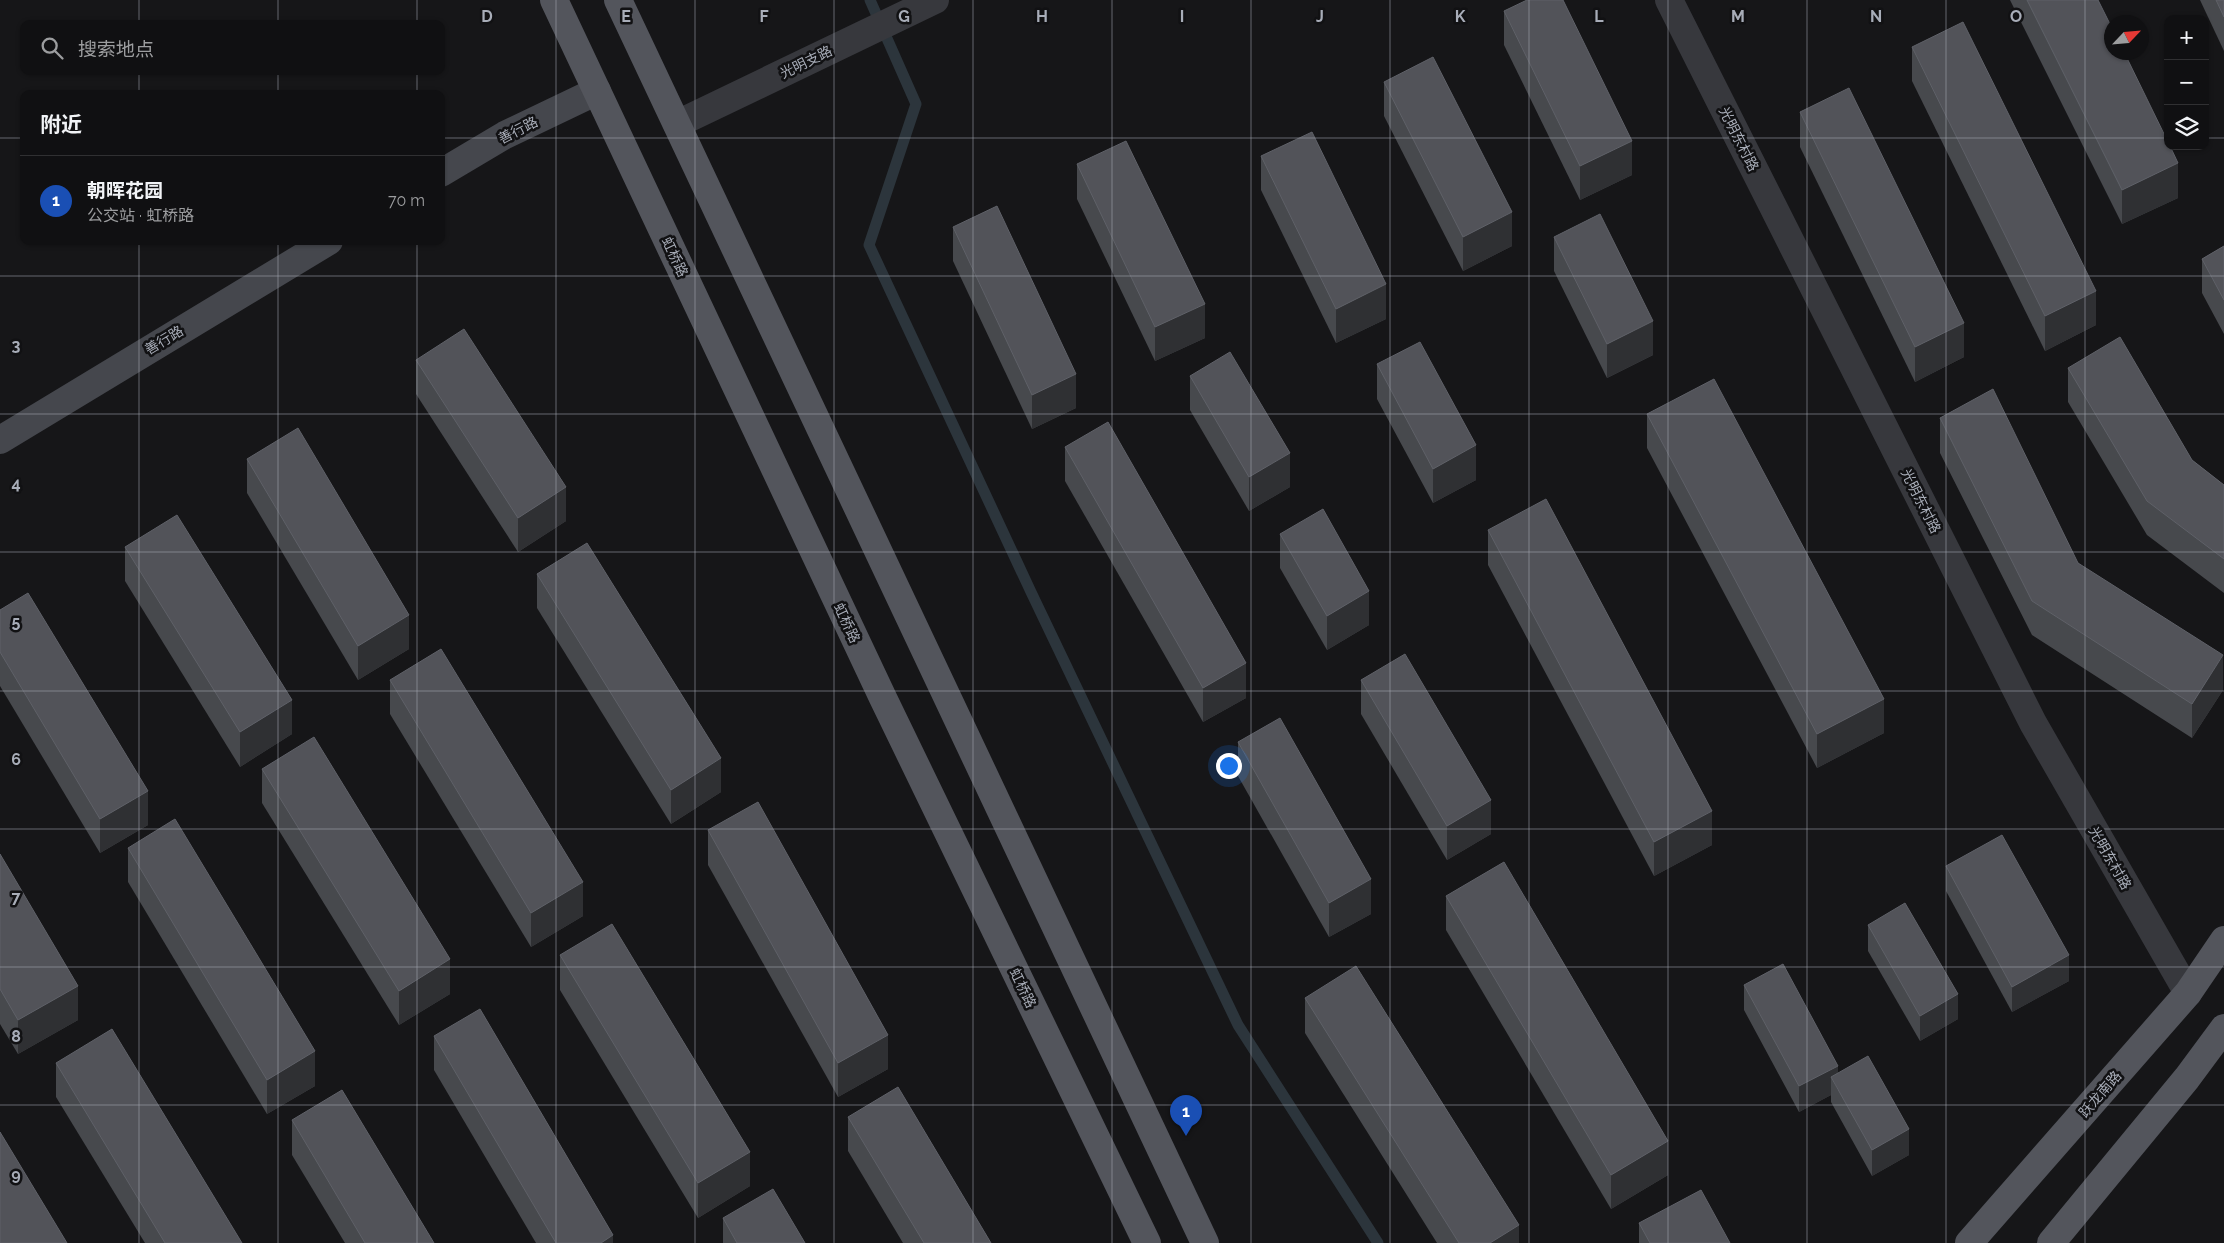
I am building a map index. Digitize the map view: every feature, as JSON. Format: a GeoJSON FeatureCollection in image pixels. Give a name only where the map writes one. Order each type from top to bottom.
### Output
{"type":"FeatureCollection","features":[{"type":"Feature","properties":{"kind":"main road","name":"虹桥路"},"geometry":{"type":"LineString","coordinates":[[554,0],[883,698],[1146,1243]]}},
{"type":"Feature","properties":{"kind":"main road"},"geometry":{"type":"LineString","coordinates":[[618,0],[1205,1243]]}},
{"type":"Feature","properties":{"kind":"main road","name":"跃龙南路"},"geometry":{"type":"LineString","coordinates":[[1969,1243],[2188,993],[2224,940]]}},
{"type":"Feature","properties":{"kind":"main road"},"geometry":{"type":"LineString","coordinates":[[2051,1243],[2187,1078],[2224,1028]]}},
{"type":"Feature","properties":{"kind":"street","name":"光明支路"},"geometry":{"type":"LineString","coordinates":[[677,124],[935,0]]}},
{"type":"Feature","properties":{"kind":"street","name":"光明东村路"},"geometry":{"type":"LineString","coordinates":[[1669,0],[2033,723],[2188,993]]}},
{"type":"Feature","properties":{"kind":"street","name":"善行路"},"geometry":{"type":"LineString","coordinates":[[445,172],[505,135],[597,91]]}},
{"type":"Feature","properties":{"kind":"street","name":"善行路"},"geometry":{"type":"LineString","coordinates":[[0,440],[322,245]]}},
{"type":"Feature","properties":{"kind":"building"},"geometry":{"type":"Polygon","coordinates":[[[1527,0],[1563,0],[1632,141],[1580,166],[1504,11],[1527,0]]]}},
{"type":"Feature","properties":{"kind":"building"},"geometry":{"type":"Polygon","coordinates":[[[2027,0],[2098,0],[2106,15],[2104,60],[2128,60],[2164,134],[2164,150],[2172,150],[2178,163],[2122,190],[2027,0]]]}},
{"type":"Feature","properties":{"kind":"building"},"geometry":{"type":"Polygon","coordinates":[[[2216,0],[2224,0],[2224,17],[2216,0]]]}},
{"type":"Feature","properties":{"kind":"building"},"geometry":{"type":"Polygon","coordinates":[[[1963,22],[2096,291],[2045,316],[1912,47],[1963,22]]]}},
{"type":"Feature","properties":{"kind":"building"},"geometry":{"type":"Polygon","coordinates":[[[1433,57],[1512,212],[1463,237],[1384,82],[1433,57]]]}},
{"type":"Feature","properties":{"kind":"building"},"geometry":{"type":"Polygon","coordinates":[[[1849,88],[1964,323],[1915,347],[1800,112],[1849,88]]]}},
{"type":"Feature","properties":{"kind":"building"},"geometry":{"type":"Polygon","coordinates":[[[1312,132],[1386,284],[1336,309],[1261,156],[1312,132]]]}},
{"type":"Feature","properties":{"kind":"building"},"geometry":{"type":"Polygon","coordinates":[[[1126,141],[1205,304],[1155,327],[1077,164],[1126,141]]]}},
{"type":"Feature","properties":{"kind":"building"},"geometry":{"type":"Polygon","coordinates":[[[997,206],[1076,374],[1032,395],[953,227],[997,206]]]}},
{"type":"Feature","properties":{"kind":"building"},"geometry":{"type":"Polygon","coordinates":[[[1600,214],[1653,321],[1607,344],[1554,237],[1600,214]]]}},
{"type":"Feature","properties":{"kind":"building"},"geometry":{"type":"Polygon","coordinates":[[[2224,246],[2224,300],[2202,259],[2224,246]]]}},
{"type":"Feature","properties":{"kind":"building"},"geometry":{"type":"Polygon","coordinates":[[[464,329],[566,487],[518,518],[416,360],[464,329]]]}},
{"type":"Feature","properties":{"kind":"building"},"geometry":{"type":"Polygon","coordinates":[[[2120,337],[2192,460],[2224,485],[2224,559],[2147,501],[2068,368],[2120,337]]]}},
{"type":"Feature","properties":{"kind":"building"},"geometry":{"type":"Polygon","coordinates":[[[1420,342],[1476,445],[1433,469],[1377,364],[1420,342]]]}},
{"type":"Feature","properties":{"kind":"building"},"geometry":{"type":"Polygon","coordinates":[[[1230,352],[1290,453],[1249,477],[1190,376],[1230,352]]]}},
{"type":"Feature","properties":{"kind":"building"},"geometry":{"type":"Polygon","coordinates":[[[1714,379],[1884,699],[1817,734],[1647,414],[1714,379]]]}},
{"type":"Feature","properties":{"kind":"building"},"geometry":{"type":"Polygon","coordinates":[[[1993,389],[2078,563],[2223,655],[2192,704],[2032,601],[1940,418],[1993,389]]]}},
{"type":"Feature","properties":{"kind":"building"},"geometry":{"type":"Polygon","coordinates":[[[1108,422],[1246,663],[1203,688],[1065,447],[1108,422]]]}},
{"type":"Feature","properties":{"kind":"building"},"geometry":{"type":"Polygon","coordinates":[[[298,428],[409,615],[358,646],[247,459],[298,428]]]}},
{"type":"Feature","properties":{"kind":"building"},"geometry":{"type":"Polygon","coordinates":[[[1546,499],[1712,811],[1654,842],[1488,530],[1546,499]]]}},
{"type":"Feature","properties":{"kind":"building"},"geometry":{"type":"Polygon","coordinates":[[[1323,509],[1369,591],[1327,616],[1280,534],[1323,509]]]}},
{"type":"Feature","properties":{"kind":"building"},"geometry":{"type":"Polygon","coordinates":[[[177,515],[292,700],[240,732],[125,547],[177,515]]]}},
{"type":"Feature","properties":{"kind":"building"},"geometry":{"type":"Polygon","coordinates":[[[587,543],[721,758],[671,790],[537,574],[587,543]]]}},
{"type":"Feature","properties":{"kind":"building"},"geometry":{"type":"Polygon","coordinates":[[[28,593],[148,791],[100,819],[0,652],[0,610],[28,593]]]}},
{"type":"Feature","properties":{"kind":"building"},"geometry":{"type":"Polygon","coordinates":[[[441,649],[583,882],[531,913],[390,680],[441,649]]]}},
{"type":"Feature","properties":{"kind":"building"},"geometry":{"type":"Polygon","coordinates":[[[1405,654],[1491,800],[1447,826],[1361,680],[1405,654]]]}},
{"type":"Feature","properties":{"kind":"building"},"geometry":{"type":"Polygon","coordinates":[[[1280,718],[1371,879],[1329,903],[1238,742],[1280,718]]]}},
{"type":"Feature","properties":{"kind":"building"},"geometry":{"type":"Polygon","coordinates":[[[314,737],[450,959],[399,991],[262,769],[314,737]]]}},
{"type":"Feature","properties":{"kind":"building"},"geometry":{"type":"Polygon","coordinates":[[[758,802],[888,1035],[838,1063],[708,830],[758,802]]]}},
{"type":"Feature","properties":{"kind":"building"},"geometry":{"type":"Polygon","coordinates":[[[175,819],[315,1051],[267,1080],[128,848],[175,819]]]}},
{"type":"Feature","properties":{"kind":"building"},"geometry":{"type":"Polygon","coordinates":[[[2002,835],[2069,955],[2012,987],[1946,866],[2002,835]]]}},
{"type":"Feature","properties":{"kind":"building"},"geometry":{"type":"Polygon","coordinates":[[[0,854],[78,986],[18,1020],[0,989],[0,854]]]}},
{"type":"Feature","properties":{"kind":"building"},"geometry":{"type":"Polygon","coordinates":[[[1504,862],[1668,1141],[1611,1175],[1446,896],[1504,862]]]}},
{"type":"Feature","properties":{"kind":"building"},"geometry":{"type":"Polygon","coordinates":[[[1905,903],[1958,994],[1920,1016],[1868,925],[1905,903]]]}},
{"type":"Feature","properties":{"kind":"building"},"geometry":{"type":"Polygon","coordinates":[[[612,924],[750,1152],[698,1183],[560,955],[612,924]]]}},
{"type":"Feature","properties":{"kind":"building"},"geometry":{"type":"Polygon","coordinates":[[[1783,964],[1838,1066],[1799,1086],[1744,985],[1783,964]]]}},
{"type":"Feature","properties":{"kind":"building"},"geometry":{"type":"Polygon","coordinates":[[[1356,966],[1519,1225],[1490,1243],[1459,1243],[1305,998],[1356,966]]]}},
{"type":"Feature","properties":{"kind":"building"},"geometry":{"type":"Polygon","coordinates":[[[480,1009],[613,1235],[601,1243],[556,1243],[434,1036],[480,1009]]]}},
{"type":"Feature","properties":{"kind":"building"},"geometry":{"type":"Polygon","coordinates":[[[112,1029],[242,1243],[165,1243],[56,1063],[112,1029]]]}},
{"type":"Feature","properties":{"kind":"building"},"geometry":{"type":"Polygon","coordinates":[[[1868,1056],[1909,1129],[1872,1150],[1831,1077],[1868,1056]]]}},
{"type":"Feature","properties":{"kind":"building"},"geometry":{"type":"Polygon","coordinates":[[[898,1087],[991,1243],[924,1243],[848,1117],[898,1087]]]}},
{"type":"Feature","properties":{"kind":"building"},"geometry":{"type":"Polygon","coordinates":[[[342,1090],[434,1243],[365,1243],[292,1120],[342,1090]]]}},
{"type":"Feature","properties":{"kind":"building"},"geometry":{"type":"Polygon","coordinates":[[[0,1132],[67,1243],[0,1243],[0,1132]]]}},
{"type":"Feature","properties":{"kind":"building"},"geometry":{"type":"Polygon","coordinates":[[[773,1189],[805,1243],[737,1243],[723,1218],[773,1189]]]}},
{"type":"Feature","properties":{"kind":"building"},"geometry":{"type":"Polygon","coordinates":[[[1701,1190],[1730,1243],[1650,1243],[1639,1223],[1701,1190]]]}},
{"type":"Feature","properties":{"kind":"waterway"},"geometry":{"type":"LineString","coordinates":[[870,0],[916,104],[869,245],[1031,592],[1238,1025],[1378,1243]]}},
{"type":"Feature","properties":{"kind":"place","name":"朝晖花园"},"geometry":{"type":"Point","coordinates":[1186,1136]}}]}
